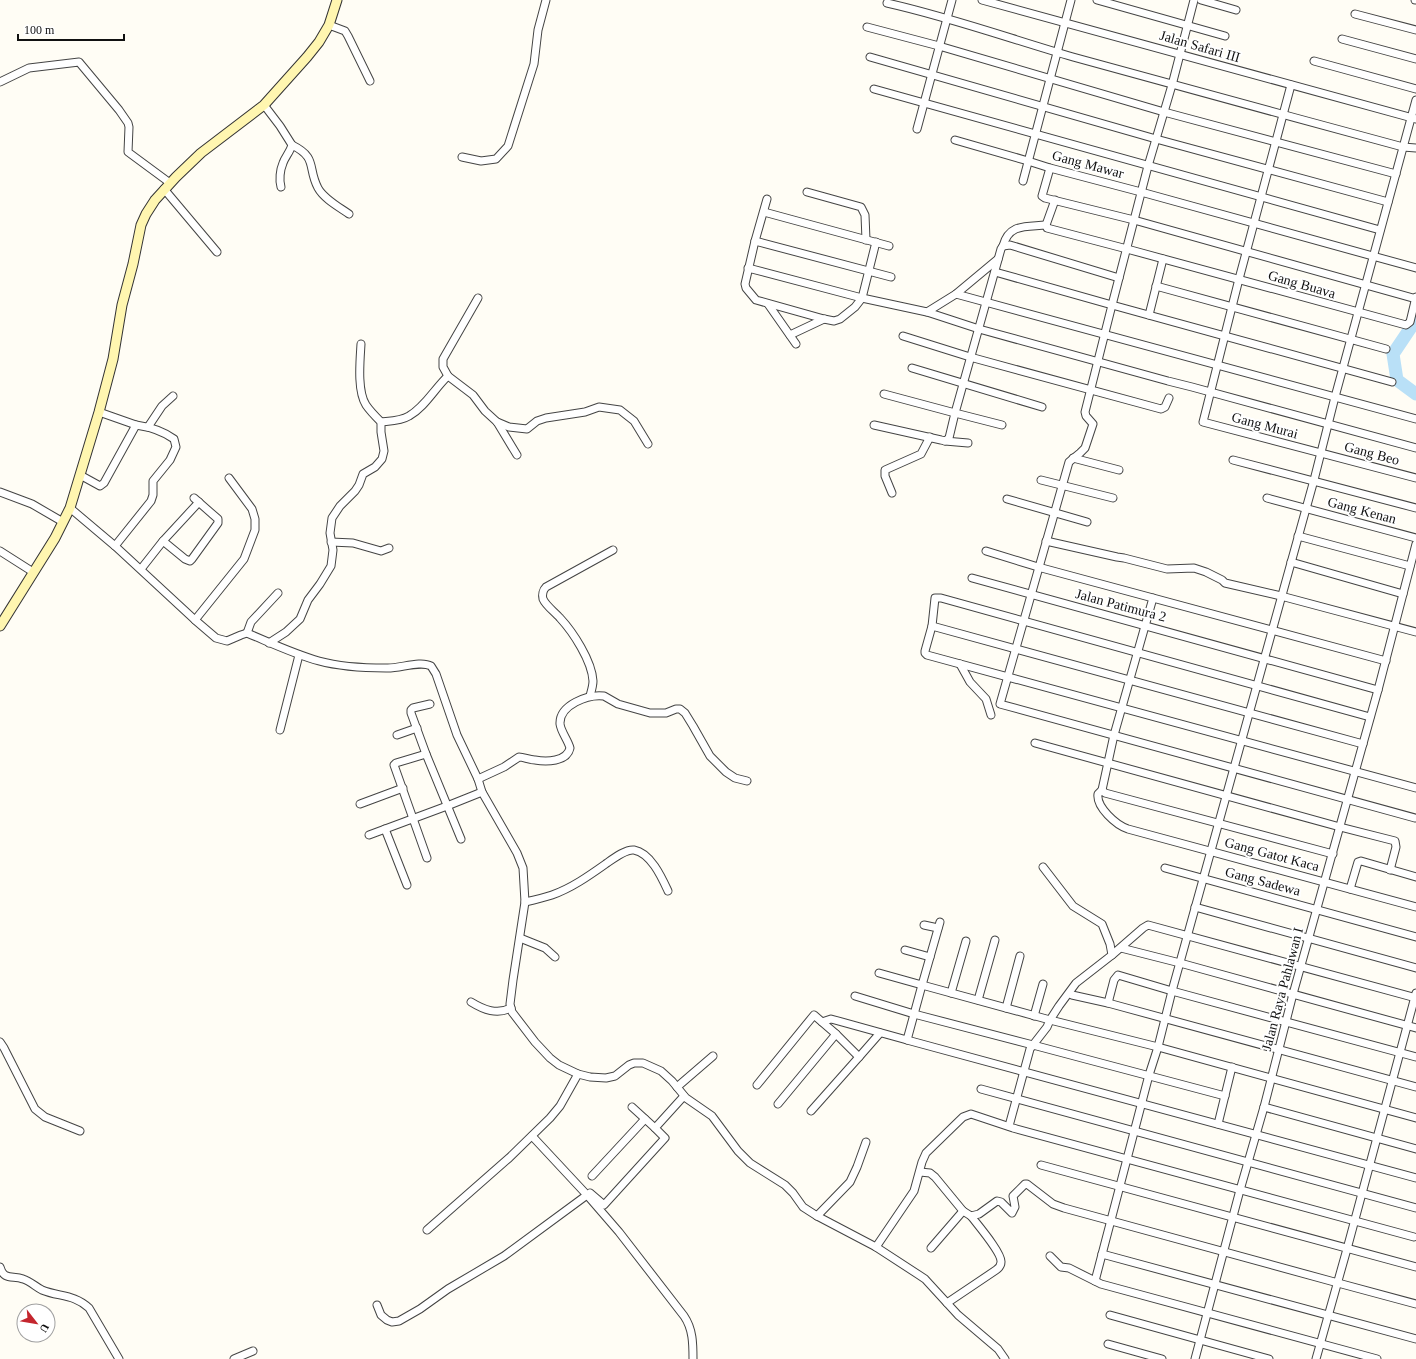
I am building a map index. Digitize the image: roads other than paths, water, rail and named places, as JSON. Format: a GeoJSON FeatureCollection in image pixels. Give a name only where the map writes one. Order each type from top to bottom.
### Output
{"type":"FeatureCollection","features":[{"type":"Feature","properties":{"kind":"street"},"geometry":{"type":"LineString","coordinates":[[0,626],[34,572],[57,519],[70,508],[113,360],[122,305],[130,278],[141,225],[155,200],[167,186],[201,153],[266,108],[333,26],[337,0]]}},
{"type":"Feature","properties":{"kind":"street"},"geometry":{"type":"LineString","coordinates":[[462,157],[481,161],[496,159],[508,146],[534,64],[538,30],[546,0]]}},
{"type":"Feature","properties":{"kind":"street"},"geometry":{"type":"LineString","coordinates":[[917,129],[952,0]]}},
{"type":"Feature","properties":{"kind":"street","name":"Jalan Safari III"},"geometry":{"type":"LineString","coordinates":[[982,0],[1414,118]]}},
{"type":"Feature","properties":{"kind":"street"},"geometry":{"type":"LineString","coordinates":[[1023,181],[1071,0]]}},
{"type":"Feature","properties":{"kind":"street"},"geometry":{"type":"LineString","coordinates":[[1097,0],[1225,36]]}},
{"type":"Feature","properties":{"kind":"street"},"geometry":{"type":"LineString","coordinates":[[1194,0],[1172,85],[1141,192],[1090,391],[1085,412],[1086,416],[1093,424],[1085,448],[1069,462],[1038,566],[1000,704],[1415,818]]}},
{"type":"Feature","properties":{"kind":"street"},"geometry":{"type":"LineString","coordinates":[[1201,0],[1236,10]]}},
{"type":"Feature","properties":{"kind":"street"},"geometry":{"type":"LineString","coordinates":[[887,3],[947,19],[1172,85],[1403,147],[1416,148]]}},
{"type":"Feature","properties":{"kind":"street"},"geometry":{"type":"LineString","coordinates":[[1355,14],[1416,30]]}},
{"type":"Feature","properties":{"kind":"street"},"geometry":{"type":"LineString","coordinates":[[333,26],[345,31],[351,39],[370,80]]}},
{"type":"Feature","properties":{"kind":"street"},"geometry":{"type":"LineString","coordinates":[[867,27],[939,46],[1164,112],[1396,174]]}},
{"type":"Feature","properties":{"kind":"street"},"geometry":{"type":"LineString","coordinates":[[1342,39],[1416,59]]}},
{"type":"Feature","properties":{"kind":"street"},"geometry":{"type":"LineString","coordinates":[[870,58],[1156,139],[1388,202]]}},
{"type":"Feature","properties":{"kind":"street"},"geometry":{"type":"LineString","coordinates":[[1314,61],[1416,89]]}},
{"type":"Feature","properties":{"kind":"street"},"geometry":{"type":"LineString","coordinates":[[0,82],[28,68],[80,62],[128,123],[128,152],[167,186],[217,252]]}},
{"type":"Feature","properties":{"kind":"street"},"geometry":{"type":"LineString","coordinates":[[1210,392],[1291,85]]}},
{"type":"Feature","properties":{"kind":"street"},"geometry":{"type":"LineString","coordinates":[[874,88],[1380,230]]}},
{"type":"Feature","properties":{"kind":"street"},"geometry":{"type":"LineString","coordinates":[[1095,1281],[1141,1103],[1158,1047],[1280,596],[1314,480],[1350,339],[1359,313],[1403,147],[1414,118],[1416,100]]}},
{"type":"Feature","properties":{"kind":"street"},"geometry":{"type":"LineString","coordinates":[[266,108],[292,145],[301,150],[310,160],[318,188],[321,192],[327,199],[349,214]]}},
{"type":"Feature","properties":{"kind":"street","name":"Gang Mawar"},"geometry":{"type":"LineString","coordinates":[[955,140],[1050,168],[1416,268]]}},
{"type":"Feature","properties":{"kind":"street"},"geometry":{"type":"LineString","coordinates":[[281,187],[280,182],[283,163],[292,145]]}},
{"type":"Feature","properties":{"kind":"street"},"geometry":{"type":"LineString","coordinates":[[1050,168],[1042,196],[1045,198],[1134,220],[1416,298]]}},
{"type":"Feature","properties":{"kind":"street"},"geometry":{"type":"LineString","coordinates":[[807,192],[861,207],[865,216],[866,240]]}},
{"type":"Feature","properties":{"kind":"street"},"geometry":{"type":"LineString","coordinates":[[768,199],[755,241],[745,284],[746,288],[756,300],[824,319],[834,321],[840,319],[855,307],[862,298],[876,242]]}},
{"type":"Feature","properties":{"kind":"street"},"geometry":{"type":"LineString","coordinates":[[945,441],[949,438],[954,413],[1005,240],[1012,230],[1016,228],[1046,225],[1055,200]]}},
{"type":"Feature","properties":{"kind":"street"},"geometry":{"type":"LineString","coordinates":[[764,212],[889,246]]}},
{"type":"Feature","properties":{"kind":"street","name":"Gang Buava"},"geometry":{"type":"LineString","coordinates":[[1046,225],[1047,228],[1127,248],[1406,326],[1410,322],[1416,298]]}},
{"type":"Feature","properties":{"kind":"street"},"geometry":{"type":"LineString","coordinates":[[755,241],[870,270],[891,277]]}},
{"type":"Feature","properties":{"kind":"street"},"geometry":{"type":"LineString","coordinates":[[1003,246],[1010,245],[1119,278]]}},
{"type":"Feature","properties":{"kind":"street"},"geometry":{"type":"LineString","coordinates":[[1149,315],[1163,259]]}},
{"type":"Feature","properties":{"kind":"street"},"geometry":{"type":"LineString","coordinates":[[927,312],[956,294],[998,260]]}},
{"type":"Feature","properties":{"kind":"street"},"geometry":{"type":"LineString","coordinates":[[748,268],[862,298],[927,312],[979,329],[1416,448]]}},
{"type":"Feature","properties":{"kind":"street"},"geometry":{"type":"LineString","coordinates":[[995,272],[1392,382]]}},
{"type":"Feature","properties":{"kind":"street"},"geometry":{"type":"LineString","coordinates":[[1156,286],[1386,349]]}},
{"type":"Feature","properties":{"kind":"street"},"geometry":{"type":"LineString","coordinates":[[956,294],[1416,419]]}},
{"type":"Feature","properties":{"kind":"street"},"geometry":{"type":"LineString","coordinates":[[478,298],[443,359],[443,367],[448,376],[473,394],[485,411],[497,422],[517,455]]}},
{"type":"Feature","properties":{"kind":"street"},"geometry":{"type":"LineString","coordinates":[[768,304],[796,344]]}},
{"type":"Feature","properties":{"kind":"street"},"geometry":{"type":"LineString","coordinates":[[790,335],[824,319]]}},
{"type":"Feature","properties":{"kind":"street"},"geometry":{"type":"LineString","coordinates":[[903,336],[970,357],[1090,391],[1161,409],[1165,407],[1169,398]]}},
{"type":"Feature","properties":{"kind":"street"},"geometry":{"type":"LineString","coordinates":[[270,643],[286,632],[300,619],[308,600],[331,566],[333,550],[330,526],[336,511],[355,491],[363,474],[375,467],[382,459],[384,451],[381,422],[366,405],[362,395],[359,364],[361,344]]}},
{"type":"Feature","properties":{"kind":"street"},"geometry":{"type":"LineString","coordinates":[[912,368],[1042,408]]}},
{"type":"Feature","properties":{"kind":"street"},"geometry":{"type":"LineString","coordinates":[[381,422],[398,420],[409,416],[428,399],[440,383],[448,376]]}},
{"type":"Feature","properties":{"kind":"street","name":"Gang Murai"},"geometry":{"type":"LineString","coordinates":[[1210,392],[1203,422],[1321,453]]}},
{"type":"Feature","properties":{"kind":"street"},"geometry":{"type":"LineString","coordinates":[[884,394],[1002,425]]}},
{"type":"Feature","properties":{"kind":"street"},"geometry":{"type":"LineString","coordinates":[[148,427],[162,406],[173,396]]}},
{"type":"Feature","properties":{"kind":"street"},"geometry":{"type":"LineString","coordinates":[[497,422],[509,427],[527,429],[537,421],[546,418],[585,412],[599,407],[620,410],[634,421],[648,444]]}},
{"type":"Feature","properties":{"kind":"street"},"geometry":{"type":"LineString","coordinates":[[99,412],[168,434],[174,439],[176,447],[170,460],[153,481],[153,494],[151,501],[116,546]]}},
{"type":"Feature","properties":{"kind":"street"},"geometry":{"type":"LineString","coordinates":[[80,474],[97,485],[100,486],[104,483],[136,425]]}},
{"type":"Feature","properties":{"kind":"street"},"geometry":{"type":"LineString","coordinates":[[874,425],[945,441],[968,443]]}},
{"type":"Feature","properties":{"kind":"street"},"geometry":{"type":"LineString","coordinates":[[892,493],[885,476],[885,470],[921,454],[930,437]]}},
{"type":"Feature","properties":{"kind":"street","name":"Gang Beo"},"geometry":{"type":"LineString","coordinates":[[1321,453],[1415,476]]}},
{"type":"Feature","properties":{"kind":"street"},"geometry":{"type":"LineString","coordinates":[[1073,458],[1119,470]]}},
{"type":"Feature","properties":{"kind":"street"},"geometry":{"type":"LineString","coordinates":[[1233,460],[1314,480],[1416,508]]}},
{"type":"Feature","properties":{"kind":"street"},"geometry":{"type":"LineString","coordinates":[[195,620],[244,559],[254,530],[255,519],[252,509],[229,478]]}},
{"type":"Feature","properties":{"kind":"street"},"geometry":{"type":"LineString","coordinates":[[1041,480],[1113,498]]}},
{"type":"Feature","properties":{"kind":"street"},"geometry":{"type":"LineString","coordinates":[[0,492],[32,504],[57,519]]}},
{"type":"Feature","properties":{"kind":"street","name":"Gang Kenan"},"geometry":{"type":"LineString","coordinates":[[1267,498],[1414,537]]}},
{"type":"Feature","properties":{"kind":"street"},"geometry":{"type":"LineString","coordinates":[[1007,499],[1087,522]]}},
{"type":"Feature","properties":{"kind":"street"},"geometry":{"type":"LineString","coordinates":[[141,569],[163,541],[197,500],[218,519],[218,523],[190,561],[185,559],[163,541]]}},
{"type":"Feature","properties":{"kind":"street"},"geometry":{"type":"LineString","coordinates":[[70,508],[116,546],[195,620],[216,638],[222,641],[227,641],[247,633],[299,655],[320,661],[360,668],[392,668],[421,664],[431,666],[436,674],[457,735],[478,779],[482,792],[523,868],[525,902],[512,980],[511,1008],[518,1021],[535,1042],[559,1065],[578,1074],[596,1078],[606,1078],[620,1073],[631,1064],[644,1063],[660,1071],[684,1096],[712,1116],[750,1164],[785,1185],[793,1193],[801,1206],[876,1247],[912,1269],[925,1279],[958,1315],[998,1349],[1005,1359]]}},
{"type":"Feature","properties":{"kind":"street"},"geometry":{"type":"LineString","coordinates":[[1298,536],[1410,566]]}},
{"type":"Feature","properties":{"kind":"street"},"geometry":{"type":"LineString","coordinates":[[1046,541],[1167,569],[1194,568],[1206,572],[1225,583],[1416,632]]}},
{"type":"Feature","properties":{"kind":"street"},"geometry":{"type":"LineString","coordinates":[[331,542],[353,543],[381,552],[389,548]]}},
{"type":"Feature","properties":{"kind":"street","name":"Jalan Raya Pahlawan I"},"geometry":{"type":"LineString","coordinates":[[1195,1359],[1287,1022],[1293,994],[1310,938],[1386,661],[1416,544]]}},
{"type":"Feature","properties":{"kind":"street"},"geometry":{"type":"LineString","coordinates":[[590,696],[592,681],[589,666],[576,640],[561,619],[545,601],[543,595],[546,587],[613,550]]}},
{"type":"Feature","properties":{"kind":"street"},"geometry":{"type":"LineString","coordinates":[[986,551],[1386,661]]}},
{"type":"Feature","properties":{"kind":"street"},"geometry":{"type":"LineString","coordinates":[[0,552],[34,572]]}},
{"type":"Feature","properties":{"kind":"street"},"geometry":{"type":"LineString","coordinates":[[1291,562],[1403,594]]}},
{"type":"Feature","properties":{"kind":"street","name":"Jalan Patimura 2"},"geometry":{"type":"LineString","coordinates":[[972,578],[1378,690]]}},
{"type":"Feature","properties":{"kind":"street"},"geometry":{"type":"LineString","coordinates":[[247,633],[251,622],[278,593]]}},
{"type":"Feature","properties":{"kind":"street"},"geometry":{"type":"LineString","coordinates":[[1370,717],[942,598],[935,598],[932,626],[925,653],[1007,677],[1416,788]]}},
{"type":"Feature","properties":{"kind":"street"},"geometry":{"type":"LineString","coordinates":[[1153,598],[1144,625],[1114,736],[1102,790],[1105,793],[1333,854]]}},
{"type":"Feature","properties":{"kind":"street"},"geometry":{"type":"LineString","coordinates":[[932,626],[1363,744]]}},
{"type":"Feature","properties":{"kind":"street"},"geometry":{"type":"LineString","coordinates":[[280,730],[299,655]]}},
{"type":"Feature","properties":{"kind":"street"},"geometry":{"type":"LineString","coordinates":[[960,664],[970,682],[986,699],[991,715]]}},
{"type":"Feature","properties":{"kind":"street"},"geometry":{"type":"LineString","coordinates":[[478,779],[504,767],[519,757],[534,760],[554,760],[566,755],[570,748],[560,725],[562,714],[570,706],[590,696],[604,696],[618,704],[650,713],[666,713],[680,709],[693,726],[710,756],[726,772],[735,778],[747,781]]}},
{"type":"Feature","properties":{"kind":"street"},"geometry":{"type":"LineString","coordinates":[[430,704],[412,710],[411,713],[461,839]]}},
{"type":"Feature","properties":{"kind":"street"},"geometry":{"type":"LineString","coordinates":[[397,734],[417,728]]}},
{"type":"Feature","properties":{"kind":"street"},"geometry":{"type":"LineString","coordinates":[[1035,743],[1395,841],[1396,843],[1390,870]]}},
{"type":"Feature","properties":{"kind":"street"},"geometry":{"type":"LineString","coordinates":[[426,754],[395,764],[427,858]]}},
{"type":"Feature","properties":{"kind":"street"},"geometry":{"type":"LineString","coordinates":[[360,804],[403,788]]}},
{"type":"Feature","properties":{"kind":"street","name":"Gang Gatot Kaca"},"geometry":{"type":"LineString","coordinates":[[1102,790],[1098,794],[1098,802],[1105,812],[1124,828],[1416,907]]}},
{"type":"Feature","properties":{"kind":"street"},"geometry":{"type":"LineString","coordinates":[[369,835],[482,792]]}},
{"type":"Feature","properties":{"kind":"street"},"geometry":{"type":"LineString","coordinates":[[385,829],[408,885]]}},
{"type":"Feature","properties":{"kind":"street"},"geometry":{"type":"LineString","coordinates":[[525,902],[552,895],[568,888],[613,859],[631,850],[636,850],[643,854],[654,864],[668,891]]}},
{"type":"Feature","properties":{"kind":"street"},"geometry":{"type":"LineString","coordinates":[[1350,889],[1358,862],[1361,861],[1416,877]]}},
{"type":"Feature","properties":{"kind":"street"},"geometry":{"type":"LineString","coordinates":[[1043,867],[1073,906],[1102,924],[1110,944],[1112,956]]}},
{"type":"Feature","properties":{"kind":"street","name":"Gang Sadewa"},"geometry":{"type":"LineString","coordinates":[[1165,868],[1416,937]]}},
{"type":"Feature","properties":{"kind":"street"},"geometry":{"type":"LineString","coordinates":[[1196,907],[1416,968]]}},
{"type":"Feature","properties":{"kind":"street"},"geometry":{"type":"LineString","coordinates":[[907,1040],[939,925],[924,925]]}},
{"type":"Feature","properties":{"kind":"street"},"geometry":{"type":"LineString","coordinates":[[1009,1126],[1030,1049],[1076,984],[1112,956],[1146,926],[1416,996],[1316,1359]]}},
{"type":"Feature","properties":{"kind":"street"},"geometry":{"type":"LineString","coordinates":[[520,938],[545,948],[555,957]]}},
{"type":"Feature","properties":{"kind":"street"},"geometry":{"type":"LineString","coordinates":[[978,1000],[995,940]]}},
{"type":"Feature","properties":{"kind":"street"},"geometry":{"type":"LineString","coordinates":[[951,993],[966,941]]}},
{"type":"Feature","properties":{"kind":"street"},"geometry":{"type":"LineString","coordinates":[[1121,948],[1416,1028]]}},
{"type":"Feature","properties":{"kind":"street"},"geometry":{"type":"LineString","coordinates":[[905,950],[930,957]]}},
{"type":"Feature","properties":{"kind":"street"},"geometry":{"type":"LineString","coordinates":[[1006,1008],[1020,956]]}},
{"type":"Feature","properties":{"kind":"street"},"geometry":{"type":"LineString","coordinates":[[879,973],[1034,1016],[1158,1047],[1416,1118]]}},
{"type":"Feature","properties":{"kind":"street"},"geometry":{"type":"LineString","coordinates":[[1108,1003],[1114,980],[1118,975],[1416,1057]]}},
{"type":"Feature","properties":{"kind":"street"},"geometry":{"type":"LineString","coordinates":[[1034,1016],[1043,984]]}},
{"type":"Feature","properties":{"kind":"street"},"geometry":{"type":"LineString","coordinates":[[1072,995],[1165,1018],[1416,1087]]}},
{"type":"Feature","properties":{"kind":"street"},"geometry":{"type":"LineString","coordinates":[[855,996],[914,1014],[1225,1096]]}},
{"type":"Feature","properties":{"kind":"street"},"geometry":{"type":"LineString","coordinates":[[471,1002],[484,1009],[495,1012],[501,1012],[511,1008]]}},
{"type":"Feature","properties":{"kind":"street"},"geometry":{"type":"LineString","coordinates":[[757,1085],[814,1015],[859,1057]]}},
{"type":"Feature","properties":{"kind":"street"},"geometry":{"type":"LineString","coordinates":[[822,1022],[831,1019],[1416,1178]]}},
{"type":"Feature","properties":{"kind":"street"},"geometry":{"type":"LineString","coordinates":[[811,1111],[880,1033]]}},
{"type":"Feature","properties":{"kind":"street"},"geometry":{"type":"LineString","coordinates":[[778,1104],[836,1034]]}},
{"type":"Feature","properties":{"kind":"street"},"geometry":{"type":"LineString","coordinates":[[0,1042],[35,1109],[45,1117],[80,1131]]}},
{"type":"Feature","properties":{"kind":"street"},"geometry":{"type":"LineString","coordinates":[[677,1087],[713,1056]]}},
{"type":"Feature","properties":{"kind":"street"},"geometry":{"type":"LineString","coordinates":[[1218,1124],[1232,1067]]}},
{"type":"Feature","properties":{"kind":"street"},"geometry":{"type":"LineString","coordinates":[[427,1230],[532,1136],[560,1106],[578,1074]]}},
{"type":"Feature","properties":{"kind":"street"},"geometry":{"type":"LineString","coordinates":[[980,1089],[1416,1208]]}},
{"type":"Feature","properties":{"kind":"street"},"geometry":{"type":"LineString","coordinates":[[655,1128],[684,1096]]}},
{"type":"Feature","properties":{"kind":"street"},"geometry":{"type":"LineString","coordinates":[[588,1194],[604,1205],[665,1138],[632,1107]]}},
{"type":"Feature","properties":{"kind":"street"},"geometry":{"type":"LineString","coordinates":[[1264,1107],[1416,1149]]}},
{"type":"Feature","properties":{"kind":"street"},"geometry":{"type":"LineString","coordinates":[[876,1247],[912,1194],[920,1172],[923,1158],[926,1153],[963,1117],[971,1114],[1127,1159],[1414,1237]]}},
{"type":"Feature","properties":{"kind":"street"},"geometry":{"type":"LineString","coordinates":[[592,1176],[645,1119]]}},
{"type":"Feature","properties":{"kind":"street"},"geometry":{"type":"LineString","coordinates":[[532,1136],[588,1194],[687,1320],[693,1343],[693,1359]]}},
{"type":"Feature","properties":{"kind":"street"},"geometry":{"type":"LineString","coordinates":[[817,1216],[851,1180],[866,1142]]}},
{"type":"Feature","properties":{"kind":"street"},"geometry":{"type":"LineString","coordinates":[[1041,1165],[1416,1267]]}},
{"type":"Feature","properties":{"kind":"street"},"geometry":{"type":"LineString","coordinates":[[920,1172],[930,1173],[935,1177],[963,1211],[972,1216],[1001,1259],[1001,1264],[996,1270],[947,1303]]}},
{"type":"Feature","properties":{"kind":"street"},"geometry":{"type":"LineString","coordinates":[[972,1216],[984,1211],[998,1201],[1012,1213],[1015,1206],[1013,1196],[1026,1184],[1029,1184],[1053,1204],[1416,1304]]}},
{"type":"Feature","properties":{"kind":"street"},"geometry":{"type":"LineString","coordinates":[[377,1304],[381,1315],[387,1320],[392,1322],[399,1321],[420,1309],[453,1286],[504,1256],[588,1194]]}},
{"type":"Feature","properties":{"kind":"street"},"geometry":{"type":"LineString","coordinates":[[931,1248],[963,1211]]}},
{"type":"Feature","properties":{"kind":"street"},"geometry":{"type":"LineString","coordinates":[[1102,1254],[1416,1339]]}},
{"type":"Feature","properties":{"kind":"street"},"geometry":{"type":"LineString","coordinates":[[1050,1256],[1061,1267],[1069,1268],[1101,1284],[1377,1359]]}},
{"type":"Feature","properties":{"kind":"street"},"geometry":{"type":"LineString","coordinates":[[0,1268],[5,1276],[25,1279],[42,1290],[73,1297],[83,1302],[89,1308],[119,1359]]}},
{"type":"Feature","properties":{"kind":"street"},"geometry":{"type":"LineString","coordinates":[[1110,1315],[1270,1359]]}},
{"type":"Feature","properties":{"kind":"street"},"geometry":{"type":"LineString","coordinates":[[1108,1344],[1162,1359]]}},
{"type":"Feature","properties":{"kind":"street"},"geometry":{"type":"LineString","coordinates":[[234,1359],[253,1350]]}},
{"type":"Feature","properties":{"kind":"waterway"},"geometry":{"type":"LineString","coordinates":[[1416,320],[1393,354],[1397,380],[1416,394]]}}]}
